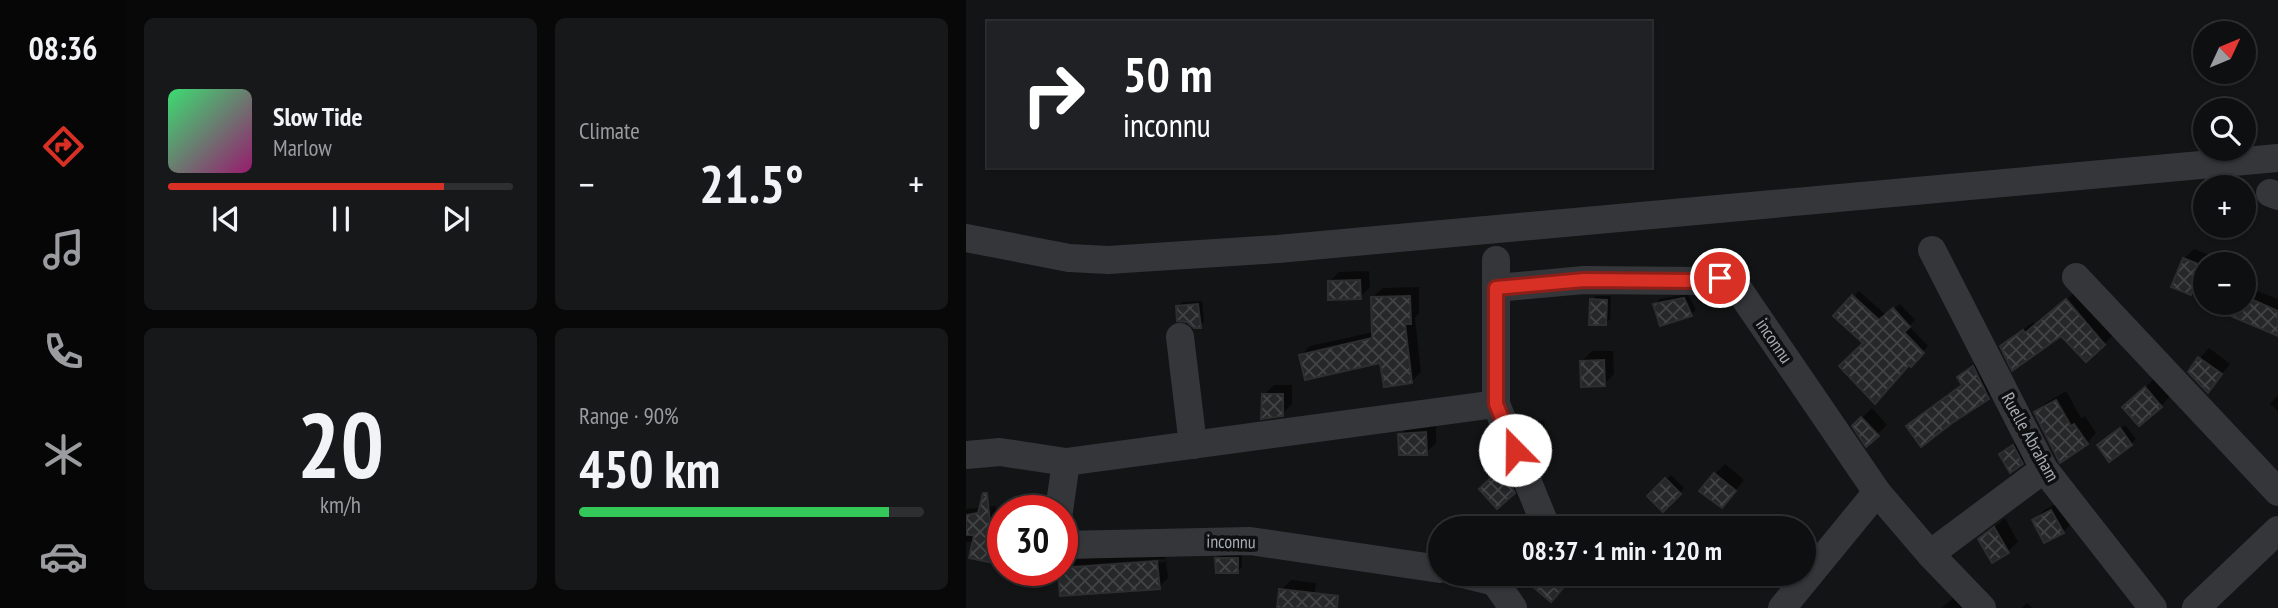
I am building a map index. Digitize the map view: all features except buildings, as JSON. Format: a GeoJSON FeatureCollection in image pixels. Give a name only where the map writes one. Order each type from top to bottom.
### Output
{"type":"FeatureCollection","features":[{"type":"Feature","properties":{"kind":"street"},"geometry":{"type":"LineString","coordinates":[[966,238],[1069,258],[1095,259],[1278,250],[2278,158]]}},
{"type":"Feature","properties":{"kind":"street","name":"Ruelle Abraham"},"geometry":{"type":"LineString","coordinates":[[1932,250],[2044,469],[2153,608]]}},
{"type":"Feature","properties":{"kind":"street","name":"inconnu"},"geometry":{"type":"LineString","coordinates":[[1542,516],[1496,404],[1496,274],[1584,280],[1698,281],[1720,278],[1737,287],[1877,492],[1930,554],[1982,608]]}},
{"type":"Feature","properties":{"kind":"street"},"geometry":{"type":"LineString","coordinates":[[2076,277],[2278,492]]}},
{"type":"Feature","properties":{"kind":"street"},"geometry":{"type":"LineString","coordinates":[[1180,337],[1193,445]]}},
{"type":"Feature","properties":{"kind":"street"},"geometry":{"type":"LineString","coordinates":[[966,455],[1000,452],[1066,462],[1496,404]]}},
{"type":"Feature","properties":{"kind":"street"},"geometry":{"type":"LineString","coordinates":[[1061,495],[1066,462]]}},
{"type":"Feature","properties":{"kind":"street"},"geometry":{"type":"LineString","coordinates":[[1930,554],[2044,469]]}},
{"type":"Feature","properties":{"kind":"street"},"geometry":{"type":"LineString","coordinates":[[1782,608],[1877,492]]}},
{"type":"Feature","properties":{"kind":"street"},"geometry":{"type":"LineString","coordinates":[[2196,608],[2278,530]]}},
{"type":"Feature","properties":{"kind":"street","name":"inconnu"},"geometry":{"type":"LineString","coordinates":[[1078,545],[1250,541],[1428,567]]}},
{"type":"Feature","properties":{"kind":"street"},"geometry":{"type":"LineString","coordinates":[[1503,586],[1513,608]]}},
{"type":"Feature","properties":{"kind":"route"},"geometry":{"type":"LineString","coordinates":[[1515,450],[1496,404],[1496,288],[1584,280],[1698,281],[1720,278]]}}]}
